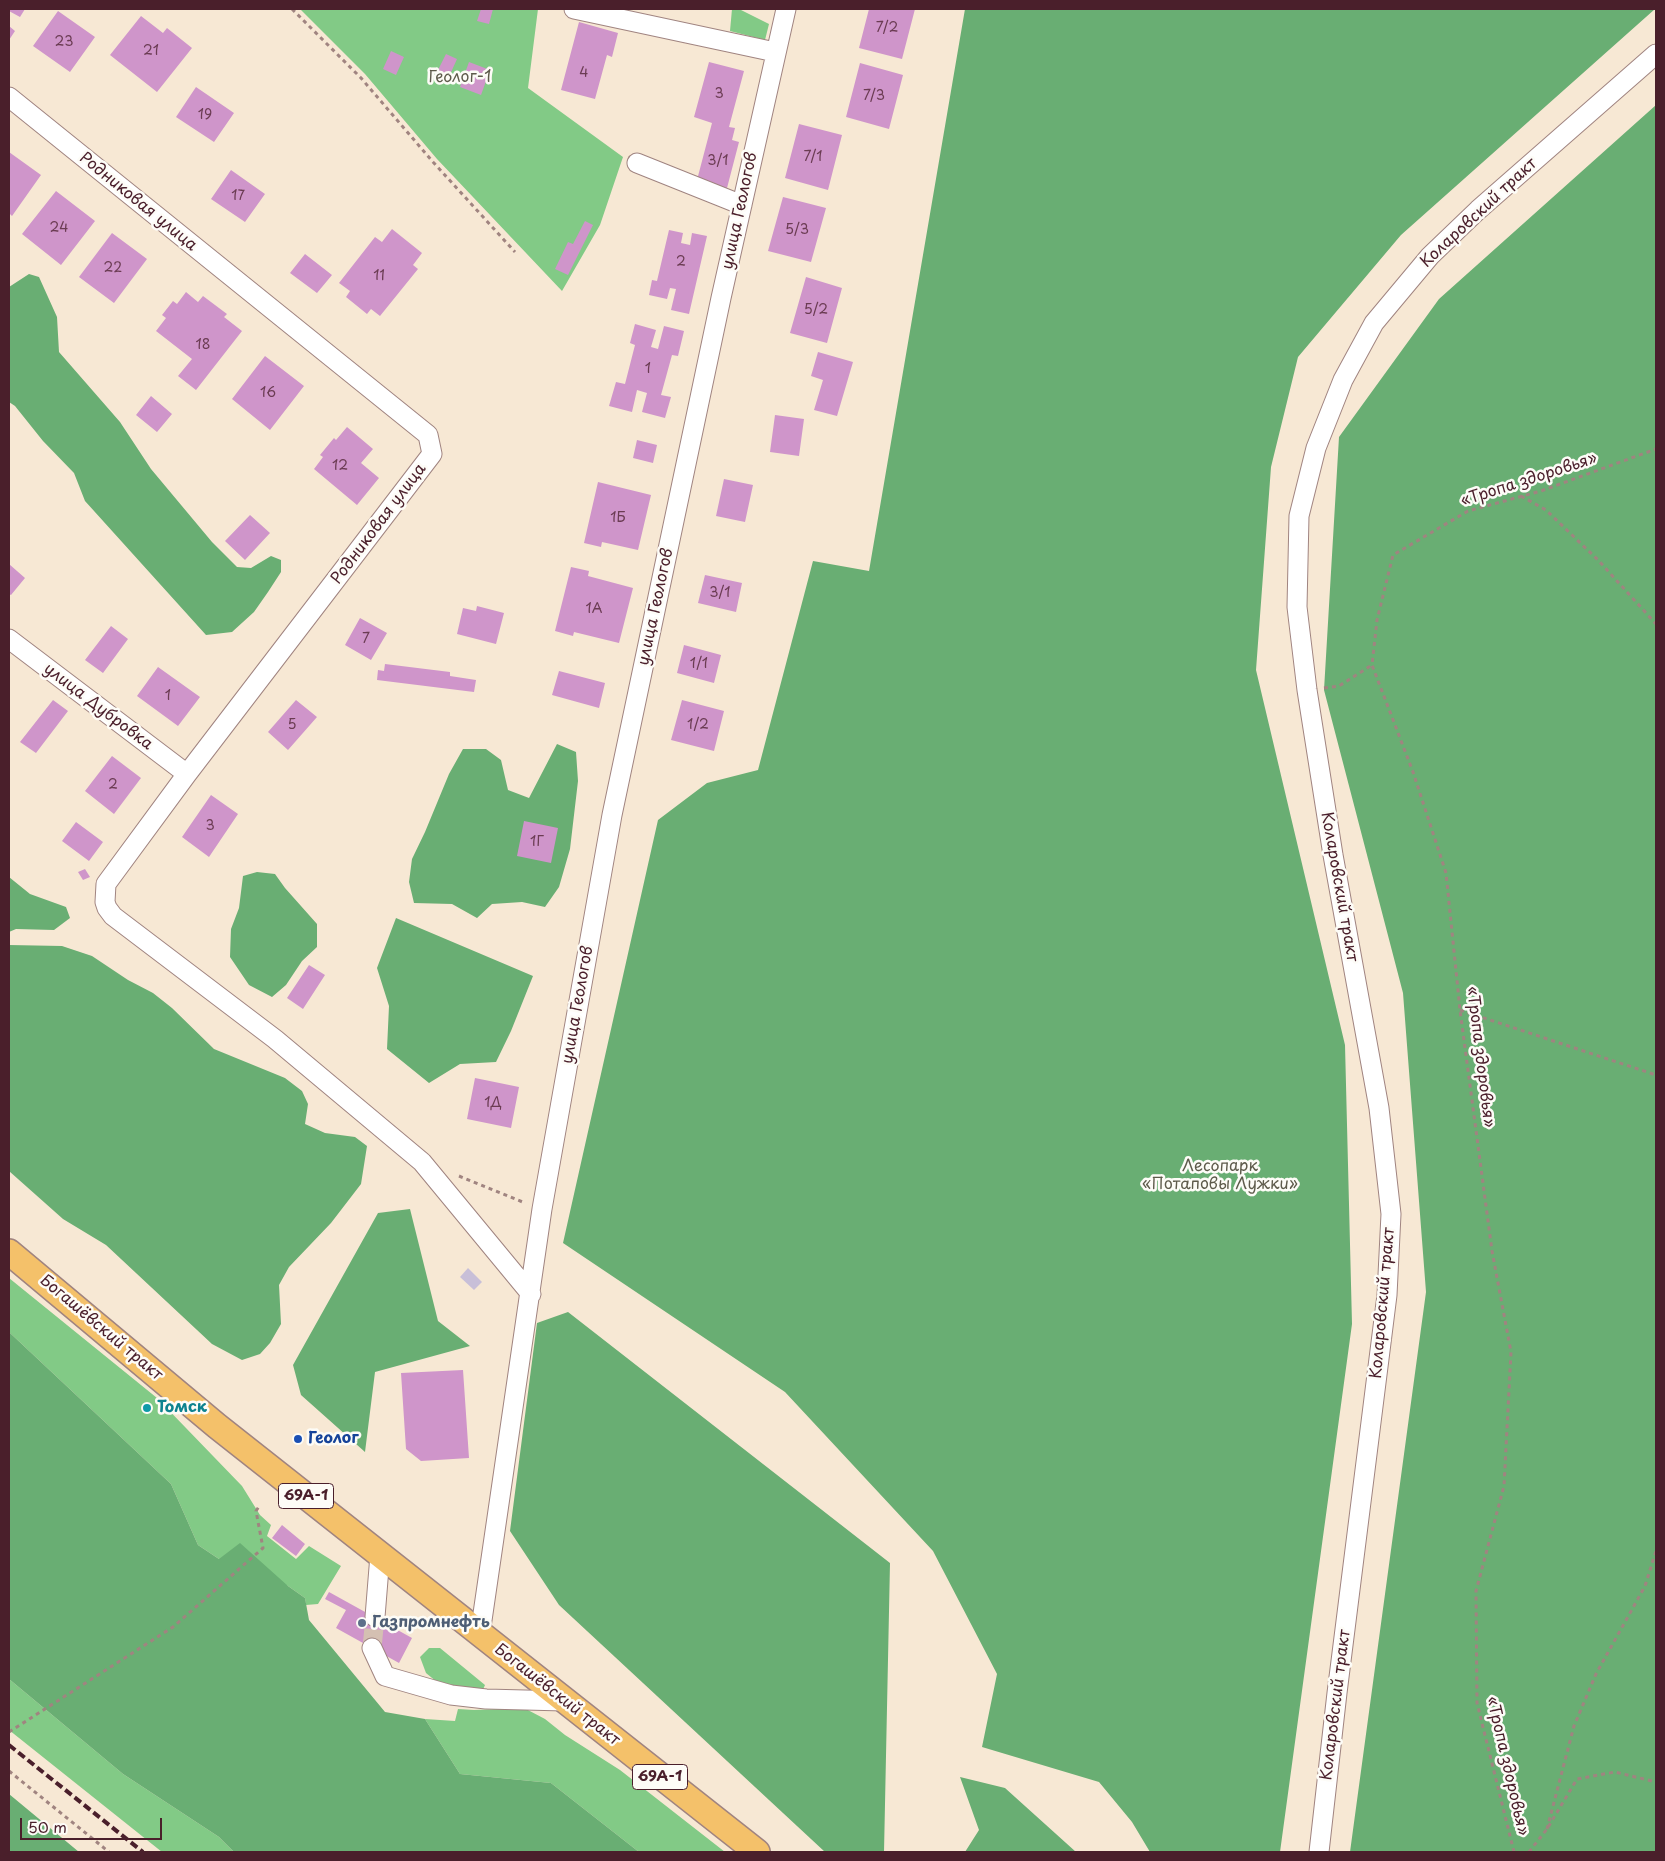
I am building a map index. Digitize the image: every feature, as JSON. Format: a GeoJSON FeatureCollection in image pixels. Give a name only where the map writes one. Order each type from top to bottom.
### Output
{"type":"FeatureCollection","features":[{"type":"Feature","properties":{"kind":"main road","name":"Богашёвский тракт"},"geometry":{"type":"LineString","coordinates":[[9,1252],[217,1426],[757,1852]]}},
{"type":"Feature","properties":{"kind":"street"},"geometry":{"type":"LineString","coordinates":[[574,9],[775,52]]}},
{"type":"Feature","properties":{"kind":"street","name":"улица Геологов"},"geometry":{"type":"LineString","coordinates":[[480,1634],[542,1209],[612,814],[775,52],[786,9]]}},
{"type":"Feature","properties":{"kind":"street","name":"Коларовский тракт"},"geometry":{"type":"LineString","coordinates":[[1319,1852],[1387,1295],[1390,1214],[1379,1108],[1333,855],[1307,690],[1297,607],[1299,516],[1316,448],[1343,380],[1374,323],[1430,256],[1478,210],[1656,54]]}},
{"type":"Feature","properties":{"kind":"street","name":"Родниковая улица"},"geometry":{"type":"LineString","coordinates":[[9,98],[428,435],[432,454],[187,774],[106,884],[105,896],[107,908],[121,923],[276,1039],[422,1162],[531,1294]]}},
{"type":"Feature","properties":{"kind":"street"},"geometry":{"type":"LineString","coordinates":[[637,163],[742,205]]}},
{"type":"Feature","properties":{"kind":"street","name":"улица Дубровка"},"geometry":{"type":"LineString","coordinates":[[9,639],[187,774]]}},
{"type":"Feature","properties":{"kind":"street"},"geometry":{"type":"LineString","coordinates":[[374,1617],[380,1555]]}},
{"type":"Feature","properties":{"kind":"street"},"geometry":{"type":"LineString","coordinates":[[372,1648],[385,1676],[451,1695],[486,1700],[564,1701]]}},
{"type":"Feature","properties":{"kind":"path"},"geometry":{"type":"LineString","coordinates":[[292,9],[361,78],[433,162],[515,252]]}},
{"type":"Feature","properties":{"kind":"path","name":"«Тропа здоровья»"},"geometry":{"type":"LineString","coordinates":[[1514,1852],[1478,1703],[1476,1591],[1504,1486],[1512,1352],[1492,1251],[1460,1010],[1446,873],[1413,772],[1372,665],[1377,620],[1393,555],[1468,511],[1541,491],[1656,449]]}},
{"type":"Feature","properties":{"kind":"path"},"geometry":{"type":"LineString","coordinates":[[1521,496],[1546,510],[1598,560],[1656,624]]}},
{"type":"Feature","properties":{"kind":"path"},"geometry":{"type":"LineString","coordinates":[[1307,690],[1339,686],[1372,665]]}},
{"type":"Feature","properties":{"kind":"path"},"geometry":{"type":"LineString","coordinates":[[1460,1010],[1656,1075]]}},
{"type":"Feature","properties":{"kind":"path"},"geometry":{"type":"LineString","coordinates":[[422,1162],[542,1209]]}},
{"type":"Feature","properties":{"kind":"path"},"geometry":{"type":"LineString","coordinates":[[9,1732],[173,1627],[263,1548],[256,1511],[260,1505]]}},
{"type":"Feature","properties":{"kind":"path"},"geometry":{"type":"LineString","coordinates":[[1547,1829],[1574,1726],[1596,1674],[1644,1586],[1656,1551]]}},
{"type":"Feature","properties":{"kind":"path"},"geometry":{"type":"LineString","coordinates":[[9,1771],[109,1852]]}},
{"type":"Feature","properties":{"kind":"path"},"geometry":{"type":"LineString","coordinates":[[1529,1852],[1547,1829],[1576,1779],[1615,1772],[1656,1782]]}},
{"type":"Feature","properties":{"kind":"shaded area"},"geometry":{"type":"Polygon","coordinates":[[[468,1268],[482,1282],[474,1290],[460,1277],[468,1268]]]}},
{"type":"Feature","properties":{"kind":"green space","name":"Геолог-1"},"geometry":{"type":"Polygon","coordinates":[[[300,9],[538,9],[528,88],[623,157],[600,225],[562,291],[437,159],[365,74],[300,9]]]}},
{"type":"Feature","properties":{"kind":"green space"},"geometry":{"type":"Polygon","coordinates":[[[732,9],[739,9],[769,24],[765,40],[730,31],[732,9]]]}},
{"type":"Feature","properties":{"kind":"green space","name":"Лесопарк «Потаповы Лужки»"},"geometry":{"type":"Polygon","coordinates":[[[965,9],[1655,9],[1401,235],[1298,357],[1271,467],[1256,670],[1345,1045],[1352,1324],[1280,1852],[1150,1852],[1132,1822],[1099,1782],[982,1747],[997,1674],[933,1551],[785,1392],[563,1243],[658,820],[707,783],[758,770],[813,561],[869,571],[965,9]]]}},
{"type":"Feature","properties":{"kind":"green space"},"geometry":{"type":"Polygon","coordinates":[[[1656,105],[1656,1852],[1350,1852],[1426,1292],[1403,993],[1324,690],[1339,437],[1439,299],[1656,105]]]}},
{"type":"Feature","properties":{"kind":"green space"},"geometry":{"type":"Polygon","coordinates":[[[29,274],[39,277],[57,317],[59,352],[120,422],[151,469],[212,542],[237,567],[251,568],[271,556],[281,560],[281,572],[268,592],[254,612],[232,632],[206,635],[85,501],[74,473],[43,441],[15,406],[9,402],[9,287],[29,274]]]}},
{"type":"Feature","properties":{"kind":"green space"},"geometry":{"type":"Polygon","coordinates":[[[557,744],[576,752],[578,781],[570,849],[559,887],[545,907],[522,902],[492,904],[477,918],[452,904],[414,903],[409,882],[412,859],[449,774],[463,749],[486,749],[501,760],[508,790],[529,798],[557,744]]]}},
{"type":"Feature","properties":{"kind":"green space"},"geometry":{"type":"Polygon","coordinates":[[[257,872],[275,874],[317,924],[317,947],[302,961],[286,985],[272,997],[249,985],[230,957],[231,929],[239,908],[243,876],[257,872]]]}},
{"type":"Feature","properties":{"kind":"green space"},"geometry":{"type":"Polygon","coordinates":[[[9,877],[30,894],[66,907],[70,918],[54,930],[16,929],[9,932],[9,877]]]}},
{"type":"Feature","properties":{"kind":"green space"},"geometry":{"type":"Polygon","coordinates":[[[396,918],[533,976],[511,1031],[496,1062],[460,1064],[429,1083],[387,1049],[389,1006],[377,968],[396,918]]]}},
{"type":"Feature","properties":{"kind":"green space"},"geometry":{"type":"Polygon","coordinates":[[[9,945],[62,946],[92,956],[128,980],[153,993],[172,1008],[214,1049],[285,1078],[302,1091],[308,1104],[305,1124],[325,1133],[355,1137],[367,1146],[361,1184],[331,1223],[289,1267],[279,1285],[281,1324],[270,1343],[260,1354],[242,1360],[212,1344],[106,1245],[63,1219],[9,1171],[9,945]]]}},
{"type":"Feature","properties":{"kind":"green space"},"geometry":{"type":"Polygon","coordinates":[[[410,1209],[438,1321],[470,1346],[375,1372],[365,1452],[301,1395],[293,1365],[378,1213],[410,1209]]]}},
{"type":"Feature","properties":{"kind":"green space"},"geometry":{"type":"Polygon","coordinates":[[[9,1278],[157,1398],[242,1486],[260,1515],[271,1525],[267,1536],[296,1559],[309,1546],[341,1566],[318,1604],[306,1605],[305,1598],[288,1586],[219,1559],[198,1545],[171,1484],[9,1332],[9,1278]]]}},
{"type":"Feature","properties":{"kind":"green space"},"geometry":{"type":"Polygon","coordinates":[[[568,1312],[890,1563],[884,1852],[825,1852],[559,1605],[510,1531],[537,1323],[568,1312]]]}},
{"type":"Feature","properties":{"kind":"green space"},"geometry":{"type":"Polygon","coordinates":[[[9,1332],[171,1484],[198,1545],[219,1559],[240,1543],[288,1586],[305,1598],[309,1620],[385,1712],[425,1719],[460,1774],[551,1783],[639,1852],[234,1852],[219,1837],[123,1774],[9,1679],[9,1332]]]}},
{"type":"Feature","properties":{"kind":"green space"},"geometry":{"type":"Polygon","coordinates":[[[429,1648],[440,1648],[485,1685],[481,1694],[443,1687],[426,1673],[420,1657],[429,1648]]]}},
{"type":"Feature","properties":{"kind":"green space"},"geometry":{"type":"Polygon","coordinates":[[[9,1679],[123,1774],[219,1837],[234,1852],[162,1852],[9,1730],[9,1679]]]}},
{"type":"Feature","properties":{"kind":"green space"},"geometry":{"type":"Polygon","coordinates":[[[524,1708],[545,1719],[565,1735],[620,1770],[725,1852],[639,1852],[551,1783],[460,1774],[425,1719],[455,1721],[458,1709],[524,1708]]]}},
{"type":"Feature","properties":{"kind":"green space"},"geometry":{"type":"Polygon","coordinates":[[[960,1777],[1005,1788],[1076,1852],[965,1852],[979,1830],[960,1777]]]}},
{"type":"Feature","properties":{"kind":"green space"},"geometry":{"type":"Polygon","coordinates":[[[9,1794],[79,1852],[9,1852],[9,1794]]]}},
{"type":"Feature","properties":{"kind":"building"},"geometry":{"type":"Polygon","coordinates":[[[9,9],[25,9],[20,17],[9,11],[9,9]]]}},
{"type":"Feature","properties":{"kind":"building"},"geometry":{"type":"Polygon","coordinates":[[[481,9],[493,9],[489,24],[477,21],[481,9]]]}},
{"type":"Feature","properties":{"kind":"building"},"geometry":{"type":"Polygon","coordinates":[[[869,9],[915,9],[902,59],[859,48],[869,9]]]}},
{"type":"Feature","properties":{"kind":"building"},"geometry":{"type":"Polygon","coordinates":[[[58,11],[95,37],[70,72],[33,46],[58,11]]]}},
{"type":"Feature","properties":{"kind":"building"},"geometry":{"type":"Polygon","coordinates":[[[141,16],[163,33],[167,28],[192,48],[157,92],[110,55],[141,16]]]}},
{"type":"Feature","properties":{"kind":"building"},"geometry":{"type":"Polygon","coordinates":[[[579,22],[618,33],[612,57],[607,55],[595,99],[561,90],[579,22]]]}},
{"type":"Feature","properties":{"kind":"building"},"geometry":{"type":"Polygon","coordinates":[[[9,26],[15,31],[9,40],[9,26]]]}},
{"type":"Feature","properties":{"kind":"building"},"geometry":{"type":"Polygon","coordinates":[[[391,51],[404,57],[396,75],[383,69],[391,51]]]}},
{"type":"Feature","properties":{"kind":"building"},"geometry":{"type":"Polygon","coordinates":[[[446,54],[457,59],[448,79],[436,74],[446,54]]]}},
{"type":"Feature","properties":{"kind":"building"},"geometry":{"type":"Polygon","coordinates":[[[469,62],[490,70],[481,95],[460,87],[469,62]]]}},
{"type":"Feature","properties":{"kind":"building"},"geometry":{"type":"Polygon","coordinates":[[[709,62],[744,71],[729,127],[735,128],[732,140],[739,142],[727,188],[697,180],[712,123],[694,117],[709,62]]]}},
{"type":"Feature","properties":{"kind":"building"},"geometry":{"type":"Polygon","coordinates":[[[860,63],[903,75],[889,129],[846,117],[860,63]]]}},
{"type":"Feature","properties":{"kind":"building"},"geometry":{"type":"Polygon","coordinates":[[[196,87],[234,113],[214,142],[176,117],[196,87]]]}},
{"type":"Feature","properties":{"kind":"building"},"geometry":{"type":"Polygon","coordinates":[[[799,124],[842,135],[828,190],[785,178],[799,124]]]}},
{"type":"Feature","properties":{"kind":"building"},"geometry":{"type":"Polygon","coordinates":[[[9,152],[41,175],[12,216],[9,213],[9,152]]]}},
{"type":"Feature","properties":{"kind":"building"},"geometry":{"type":"Polygon","coordinates":[[[231,170],[265,194],[245,222],[211,199],[231,170]]]}},
{"type":"Feature","properties":{"kind":"building"},"geometry":{"type":"Polygon","coordinates":[[[56,191],[95,221],[61,265],[22,234],[56,191]]]}},
{"type":"Feature","properties":{"kind":"building"},"geometry":{"type":"Polygon","coordinates":[[[783,197],[826,208],[811,262],[768,251],[783,197]]]}},
{"type":"Feature","properties":{"kind":"building"},"geometry":{"type":"Polygon","coordinates":[[[585,221],[593,225],[568,275],[555,269],[568,242],[573,244],[585,221]]]}},
{"type":"Feature","properties":{"kind":"building"},"geometry":{"type":"Polygon","coordinates":[[[392,229],[422,253],[413,265],[418,269],[380,316],[371,309],[367,314],[346,297],[350,291],[339,283],[375,237],[382,242],[392,229]]]}},
{"type":"Feature","properties":{"kind":"building"},"geometry":{"type":"Polygon","coordinates":[[[669,230],[683,233],[681,243],[690,245],[692,233],[707,236],[689,314],[671,310],[676,289],[670,288],[667,299],[649,295],[652,280],[657,281],[669,230]]]}},
{"type":"Feature","properties":{"kind":"building"},"geometry":{"type":"Polygon","coordinates":[[[112,233],[147,259],[114,303],[79,277],[112,233]]]}},
{"type":"Feature","properties":{"kind":"building"},"geometry":{"type":"Polygon","coordinates":[[[305,254],[332,275],[317,293],[290,273],[305,254]]]}},
{"type":"Feature","properties":{"kind":"building"},"geometry":{"type":"Polygon","coordinates":[[[806,277],[842,288],[827,343],[790,333],[806,277]]]}},
{"type":"Feature","properties":{"kind":"building"},"geometry":{"type":"Polygon","coordinates":[[[186,292],[198,302],[203,296],[227,314],[224,317],[242,331],[196,390],[178,376],[192,359],[156,331],[166,318],[162,315],[173,301],[177,304],[186,292]]]}},
{"type":"Feature","properties":{"kind":"building"},"geometry":{"type":"Polygon","coordinates":[[[635,324],[656,330],[651,347],[658,349],[664,326],[684,331],[678,356],[672,355],[661,395],[671,397],[665,418],[642,412],[647,393],[637,390],[632,412],[609,406],[616,382],[625,384],[635,345],[630,343],[635,324]]]}},
{"type":"Feature","properties":{"kind":"building"},"geometry":{"type":"Polygon","coordinates":[[[818,352],[853,362],[837,416],[814,410],[823,380],[811,376],[818,352]]]}},
{"type":"Feature","properties":{"kind":"building"},"geometry":{"type":"Polygon","coordinates":[[[265,356],[304,386],[270,430],[232,399],[265,356]]]}},
{"type":"Feature","properties":{"kind":"building"},"geometry":{"type":"Polygon","coordinates":[[[151,396],[172,414],[157,432],[136,415],[151,396]]]}},
{"type":"Feature","properties":{"kind":"building"},"geometry":{"type":"Polygon","coordinates":[[[775,415],[804,419],[799,456],[770,452],[775,415]]]}},
{"type":"Feature","properties":{"kind":"building"},"geometry":{"type":"Polygon","coordinates":[[[347,427],[373,449],[361,463],[379,478],[357,505],[314,469],[323,457],[320,455],[334,438],[336,440],[347,427]]]}},
{"type":"Feature","properties":{"kind":"building"},"geometry":{"type":"Polygon","coordinates":[[[637,440],[657,445],[653,463],[633,458],[637,440]]]}},
{"type":"Feature","properties":{"kind":"building"},"geometry":{"type":"Polygon","coordinates":[[[724,479],[753,485],[745,522],[716,516],[724,479]]]}},
{"type":"Feature","properties":{"kind":"building"},"geometry":{"type":"Polygon","coordinates":[[[598,482],[651,495],[638,550],[602,542],[601,547],[584,543],[598,482]]]}},
{"type":"Feature","properties":{"kind":"building"},"geometry":{"type":"Polygon","coordinates":[[[250,515],[270,533],[245,560],[225,541],[250,515]]]}},
{"type":"Feature","properties":{"kind":"building"},"geometry":{"type":"Polygon","coordinates":[[[9,564],[25,578],[11,595],[9,594],[9,564]]]}},
{"type":"Feature","properties":{"kind":"building"},"geometry":{"type":"Polygon","coordinates":[[[571,567],[589,571],[588,576],[633,588],[619,643],[574,632],[573,636],[555,631],[571,567]]]}},
{"type":"Feature","properties":{"kind":"building"},"geometry":{"type":"Polygon","coordinates":[[[705,575],[742,583],[736,612],[698,603],[705,575]]]}},
{"type":"Feature","properties":{"kind":"building"},"geometry":{"type":"Polygon","coordinates":[[[477,606],[504,613],[496,644],[457,634],[463,608],[476,611],[477,606]]]}},
{"type":"Feature","properties":{"kind":"building"},"geometry":{"type":"Polygon","coordinates":[[[360,618],[387,633],[371,660],[345,645],[360,618]]]}},
{"type":"Feature","properties":{"kind":"building"},"geometry":{"type":"Polygon","coordinates":[[[111,626],[128,639],[103,673],[85,660],[111,626]]]}},
{"type":"Feature","properties":{"kind":"building"},"geometry":{"type":"Polygon","coordinates":[[[684,645],[721,655],[714,683],[677,673],[684,645]]]}},
{"type":"Feature","properties":{"kind":"building"},"geometry":{"type":"Polygon","coordinates":[[[385,664],[450,672],[450,676],[476,680],[474,692],[377,680],[378,670],[384,671],[385,664]]]}},
{"type":"Feature","properties":{"kind":"building"},"geometry":{"type":"Polygon","coordinates":[[[158,667],[200,697],[178,726],[137,696],[158,667]]]}},
{"type":"Feature","properties":{"kind":"building"},"geometry":{"type":"Polygon","coordinates":[[[559,671],[605,683],[599,708],[552,695],[559,671]]]}},
{"type":"Feature","properties":{"kind":"building"},"geometry":{"type":"Polygon","coordinates":[[[53,700],[68,711],[36,753],[20,742],[53,700]]]}},
{"type":"Feature","properties":{"kind":"building"},"geometry":{"type":"Polygon","coordinates":[[[296,700],[317,717],[288,750],[268,732],[296,700]]]}},
{"type":"Feature","properties":{"kind":"building"},"geometry":{"type":"Polygon","coordinates":[[[682,700],[724,711],[714,751],[671,740],[682,700]]]}},
{"type":"Feature","properties":{"kind":"building"},"geometry":{"type":"Polygon","coordinates":[[[112,756],[141,778],[114,814],[85,791],[112,756]]]}},
{"type":"Feature","properties":{"kind":"building"},"geometry":{"type":"Polygon","coordinates":[[[211,795],[238,814],[209,857],[182,837],[211,795]]]}},
{"type":"Feature","properties":{"kind":"building"},"geometry":{"type":"Polygon","coordinates":[[[524,821],[558,828],[551,863],[517,856],[524,821]]]}},
{"type":"Feature","properties":{"kind":"building"},"geometry":{"type":"Polygon","coordinates":[[[76,822],[103,842],[89,861],[62,841],[76,822]]]}},
{"type":"Feature","properties":{"kind":"building"},"geometry":{"type":"Polygon","coordinates":[[[85,869],[90,877],[83,880],[78,872],[85,869]]]}},
{"type":"Feature","properties":{"kind":"building"},"geometry":{"type":"Polygon","coordinates":[[[309,965],[325,975],[303,1009],[287,998],[309,965]]]}},
{"type":"Feature","properties":{"kind":"building"},"geometry":{"type":"Polygon","coordinates":[[[475,1078],[519,1087],[511,1128],[467,1119],[475,1078]]]}},
{"type":"Feature","properties":{"kind":"building"},"geometry":{"type":"Polygon","coordinates":[[[463,1370],[469,1458],[421,1461],[406,1449],[401,1373],[463,1370]]]}},
{"type":"Feature","properties":{"kind":"building"},"geometry":{"type":"Polygon","coordinates":[[[282,1525],[305,1544],[296,1556],[272,1538],[282,1525]]]}},
{"type":"Feature","properties":{"kind":"building","name":"Газпромнефть"},"geometry":{"type":"Polygon","coordinates":[[[329,1592],[412,1638],[399,1663],[336,1628],[346,1610],[325,1599],[329,1592]]]}},
{"type":"Feature","properties":{"kind":"tunnel"},"geometry":{"type":"LineString","coordinates":[[372,1648],[375,1617]]}},
{"type":"Feature","properties":{"kind":"railway"},"geometry":{"type":"LineString","coordinates":[[9,1745],[143,1852]]}},
{"type":"Feature","properties":{"kind":"place","name":"Томск"},"geometry":{"type":"Point","coordinates":[147,1408]}},
{"type":"Feature","properties":{"kind":"place","name":"Геолог"},"geometry":{"type":"Point","coordinates":[298,1439]}},
{"type":"Feature","properties":{"kind":"place","name":"Газпромнефть"},"geometry":{"type":"Point","coordinates":[362,1623]}}]}
